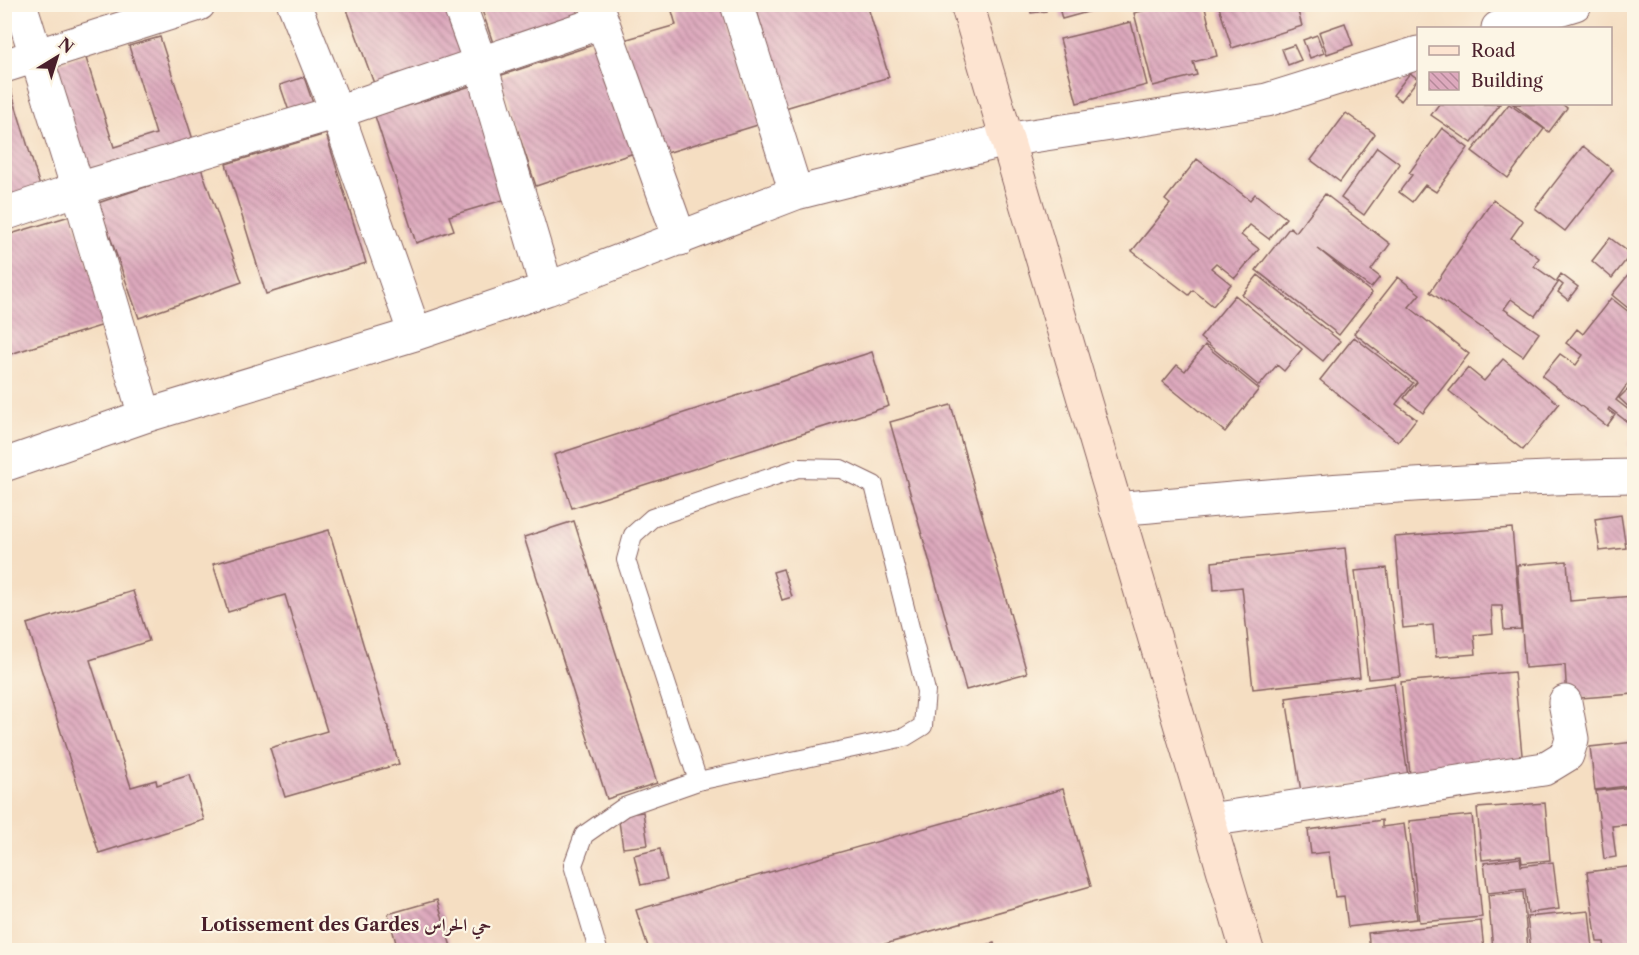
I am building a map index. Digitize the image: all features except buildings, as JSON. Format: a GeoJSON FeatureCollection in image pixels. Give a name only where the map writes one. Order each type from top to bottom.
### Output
{"type":"FeatureCollection","features":[{"type":"Feature","properties":{"kind":"main road"},"geometry":{"type":"LineString","coordinates":[[966,4],[1247,951]]}},
{"type":"Feature","properties":{"kind":"street"},"geometry":{"type":"LineString","coordinates":[[20,4],[146,416]]}},
{"type":"Feature","properties":{"kind":"street"},"geometry":{"type":"LineString","coordinates":[[4,66],[199,4]]}},
{"type":"Feature","properties":{"kind":"street"},"geometry":{"type":"LineString","coordinates":[[294,4],[336,112],[415,334]]}},
{"type":"Feature","properties":{"kind":"street"},"geometry":{"type":"LineString","coordinates":[[459,4],[480,62],[547,289]]}},
{"type":"Feature","properties":{"kind":"street"},"geometry":{"type":"LineString","coordinates":[[737,4],[796,193]]}},
{"type":"Feature","properties":{"kind":"street"},"geometry":{"type":"LineString","coordinates":[[1501,27],[1575,4]]}},
{"type":"Feature","properties":{"kind":"street"},"geometry":{"type":"LineString","coordinates":[[4,214],[78,189],[336,112],[480,62],[599,13],[680,239]]}},
{"type":"Feature","properties":{"kind":"street"},"geometry":{"type":"LineString","coordinates":[[7,456],[415,334],[547,289],[796,193],[1006,140],[1267,100],[1417,54]]}},
{"type":"Feature","properties":{"kind":"street"},"geometry":{"type":"LineString","coordinates":[[1116,509],[1413,484],[1556,477],[1635,476]]}},
{"type":"Feature","properties":{"kind":"street"},"geometry":{"type":"LineString","coordinates":[[1209,820],[1544,769],[1567,755],[1572,738],[1564,702]]}},
{"type":"Feature","properties":{"kind":"lane"},"geometry":{"type":"LineString","coordinates":[[598,951],[573,865],[584,835],[624,807],[698,781],[905,737],[923,726],[926,691],[874,485],[841,469],[798,468],[652,518],[633,535],[626,560],[698,781]]}},
{"type":"Feature","properties":{"kind":"district","name":"Lotissement des Gardes حي الحراس"},"geometry":{"type":"Point","coordinates":[346,925]}}]}
